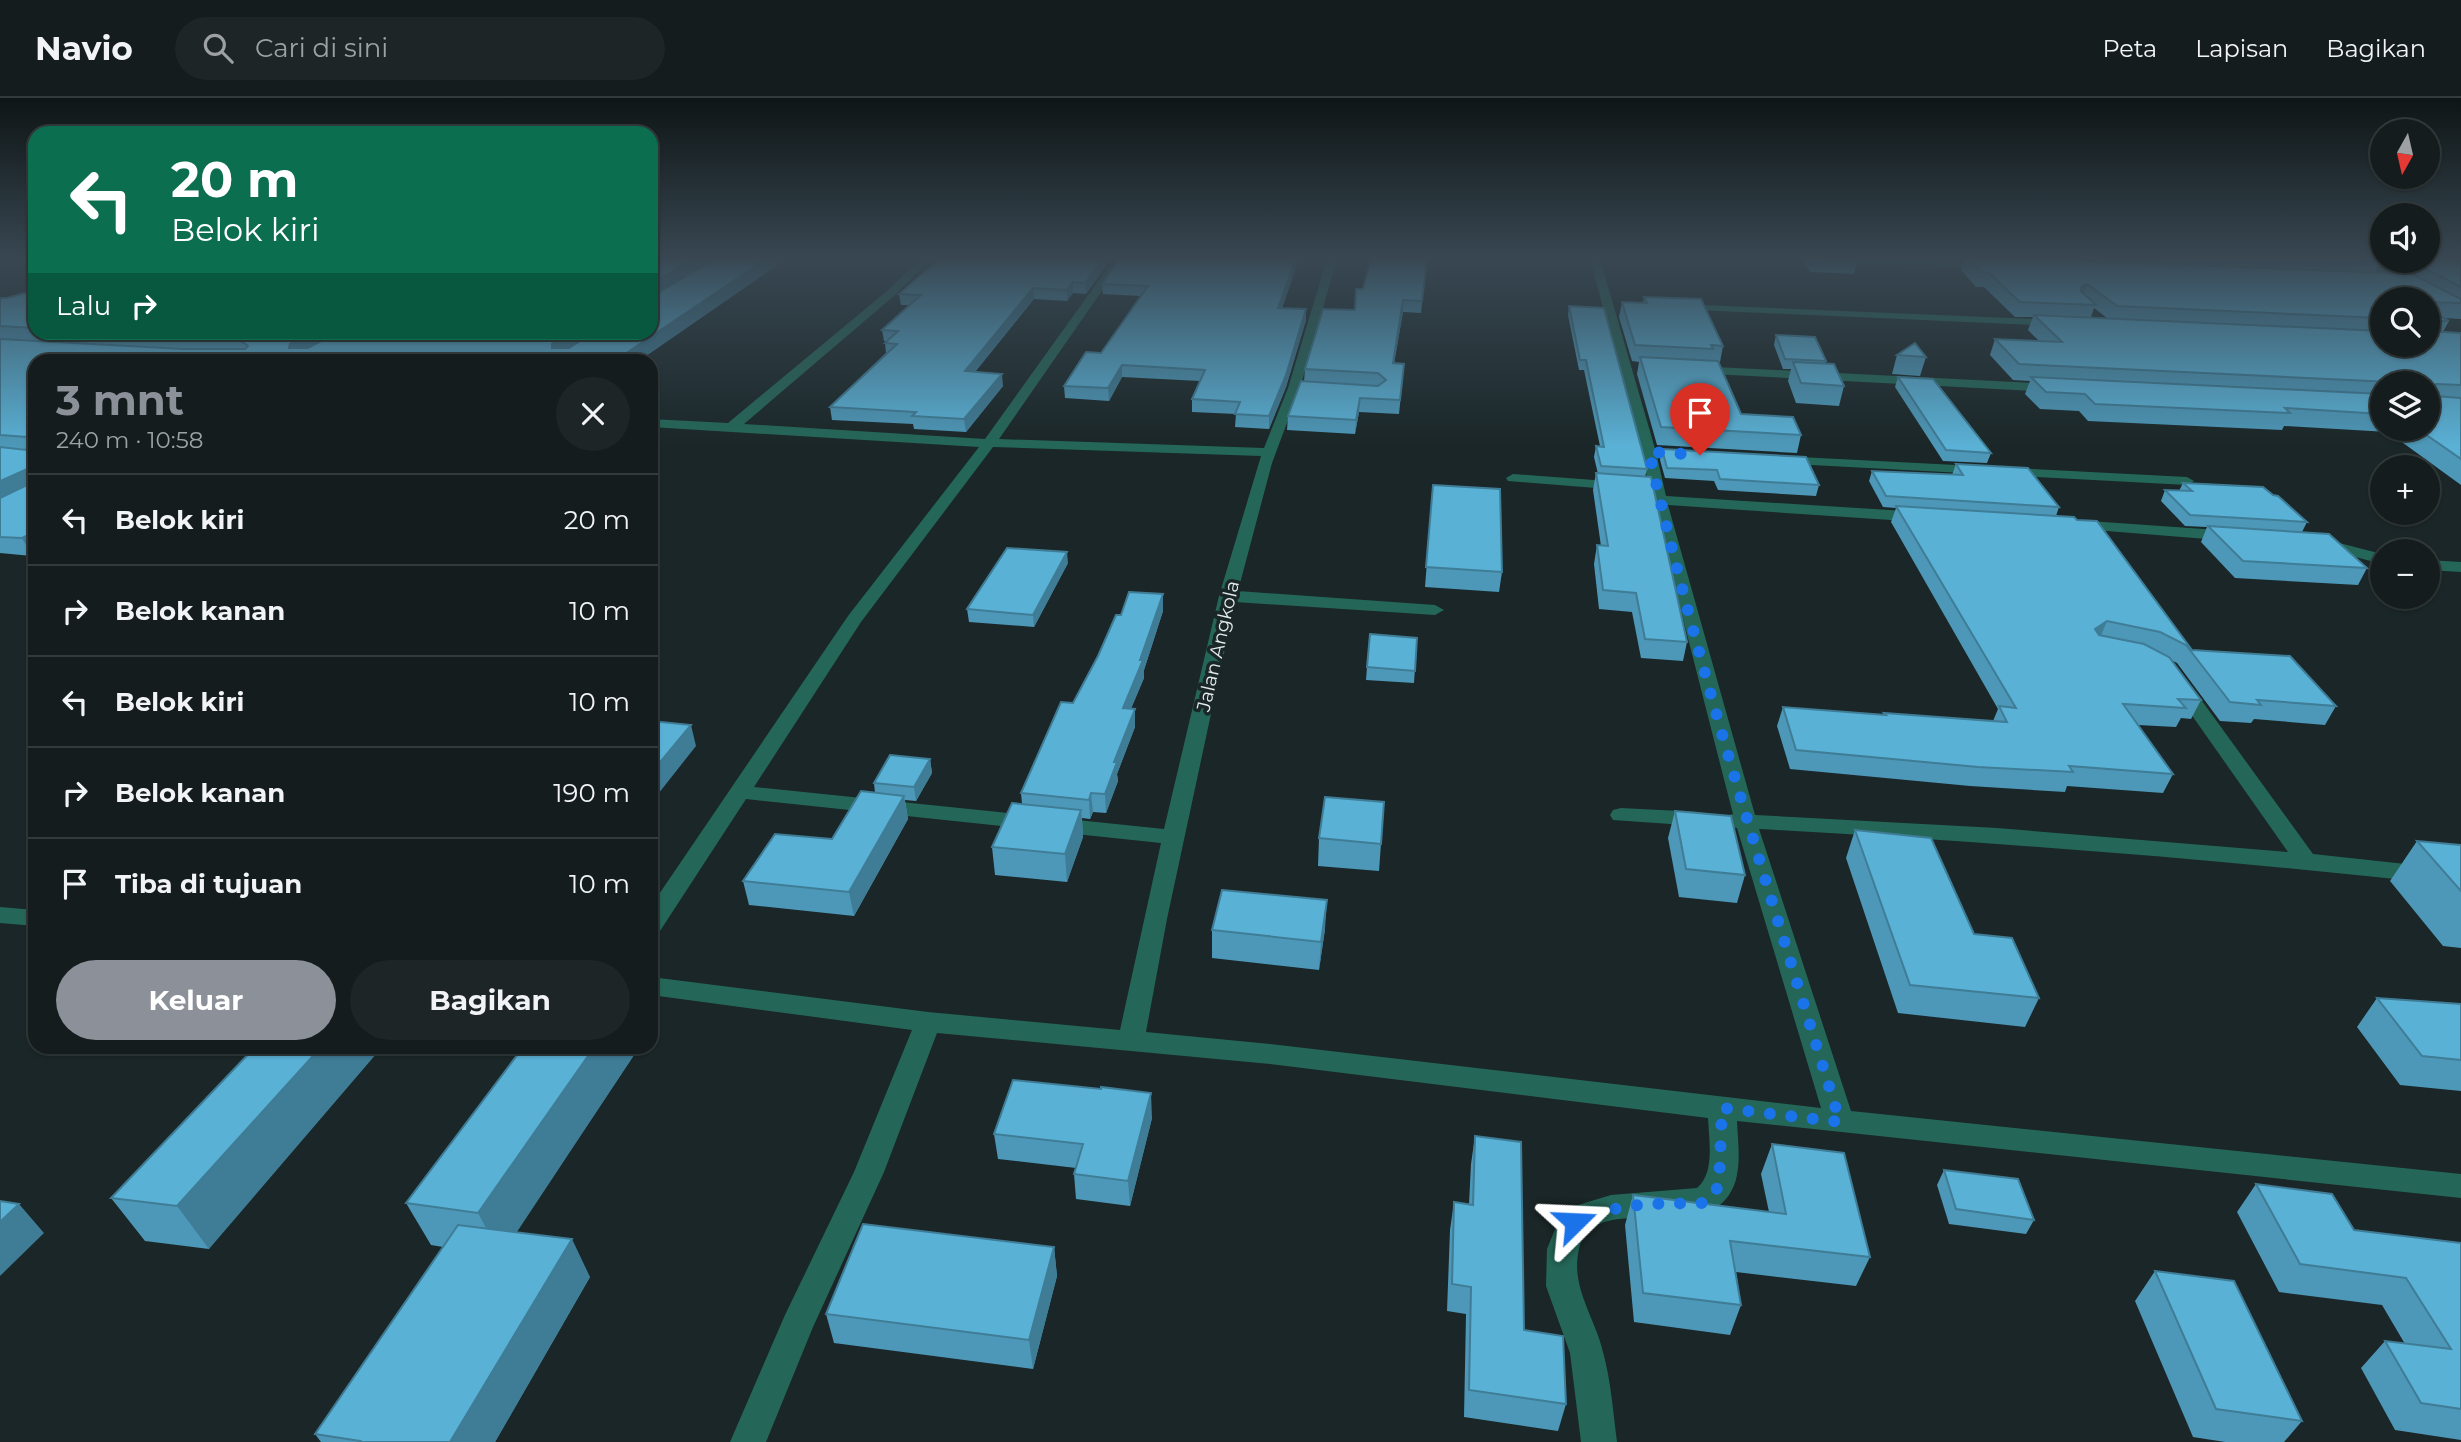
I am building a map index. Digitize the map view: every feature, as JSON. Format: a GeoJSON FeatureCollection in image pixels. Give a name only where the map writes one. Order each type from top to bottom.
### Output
{"type":"FeatureCollection","features":[{"type":"Feature","properties":{"kind":"street"},"geometry":{"type":"LineString","coordinates":[[731,428],[857,322]]}},
{"type":"Feature","properties":{"kind":"street"},"geometry":{"type":"LineString","coordinates":[[658,915],[854,620],[989,443],[1075,322]]}},
{"type":"Feature","properties":{"kind":"street","name":"Jalan Angkola"},"geometry":{"type":"LineString","coordinates":[[1131,1040],[1228,596],[1269,452],[1301,388],[1317,322]]}},
{"type":"Feature","properties":{"kind":"street"},"geometry":{"type":"LineString","coordinates":[[1618,322],[1656,453],[1648,490],[1746,822],[1840,1122]]}},
{"type":"Feature","properties":{"kind":"street"},"geometry":{"type":"LineString","coordinates":[[2015,322],[2068,324]]}},
{"type":"Feature","properties":{"kind":"street"},"geometry":{"type":"LineString","coordinates":[[1678,369],[2075,389]]}},
{"type":"Feature","properties":{"kind":"street"},"geometry":{"type":"LineString","coordinates":[[658,423],[989,443],[1269,452]]}},
{"type":"Feature","properties":{"kind":"street"},"geometry":{"type":"LineString","coordinates":[[1771,459],[2187,481]]}},
{"type":"Feature","properties":{"kind":"street"},"geometry":{"type":"LineString","coordinates":[[1513,478],[1940,518]]}},
{"type":"Feature","properties":{"kind":"street"},"geometry":{"type":"LineString","coordinates":[[2060,524],[2250,537]]}},
{"type":"Feature","properties":{"kind":"street"},"geometry":{"type":"LineString","coordinates":[[2304,541],[2339,546],[2370,555]]}},
{"type":"Feature","properties":{"kind":"street"},"geometry":{"type":"LineString","coordinates":[[2440,566],[2461,567]]}},
{"type":"Feature","properties":{"kind":"street"},"geometry":{"type":"LineString","coordinates":[[1228,596],[1436,610]]}},
{"type":"Feature","properties":{"kind":"street"},"geometry":{"type":"LineString","coordinates":[[2169,669],[2306,861]]}},
{"type":"Feature","properties":{"kind":"street"},"geometry":{"type":"LineString","coordinates":[[740,792],[1175,837]]}},
{"type":"Feature","properties":{"kind":"street"},"geometry":{"type":"LineString","coordinates":[[1620,815],[1997,835],[2306,861],[2461,878]]}},
{"type":"Feature","properties":{"kind":"street"},"geometry":{"type":"LineString","coordinates":[[0,915],[28,917]]}},
{"type":"Feature","properties":{"kind":"street"},"geometry":{"type":"LineString","coordinates":[[658,987],[928,1021],[1270,1054],[1840,1122],[2461,1186]]}},
{"type":"Feature","properties":{"kind":"street"},"geometry":{"type":"LineString","coordinates":[[748,1442],[797,1326],[869,1172],[928,1021]]}},
{"type":"Feature","properties":{"kind":"street"},"geometry":{"type":"LineString","coordinates":[[1599,1442],[1584,1339],[1564,1294],[1563,1248],[1569,1230],[1575,1222],[1595,1212],[1644,1204],[1702,1203],[1711,1198],[1719,1185],[1722,1108]]}},
{"type":"Feature","properties":{"kind":"building"},"geometry":{"type":"Polygon","coordinates":[[[0,322],[28,322],[28,328],[0,326],[0,322]]]}},
{"type":"Feature","properties":{"kind":"building"},"geometry":{"type":"Polygon","coordinates":[[[658,322],[673,322],[658,332],[658,322]]]}},
{"type":"Feature","properties":{"kind":"building"},"geometry":{"type":"Polygon","coordinates":[[[891,322],[1005,322],[965,371],[1002,374],[964,419],[912,416],[916,412],[830,407],[897,344],[885,343],[898,331],[882,330],[891,322]]]}},
{"type":"Feature","properties":{"kind":"building"},"geometry":{"type":"Polygon","coordinates":[[[1123,322],[1302,322],[1286,375],[1269,416],[1235,414],[1240,402],[1192,399],[1205,370],[1122,365],[1108,388],[1064,386],[1086,352],[1101,353],[1123,322]]]}},
{"type":"Feature","properties":{"kind":"building"},"geometry":{"type":"Polygon","coordinates":[[[1319,322],[1400,322],[1393,363],[1404,364],[1400,400],[1360,398],[1356,420],[1288,416],[1301,381],[1378,386],[1386,380],[1378,373],[1305,369],[1319,322]]]}},
{"type":"Feature","properties":{"kind":"building"},"geometry":{"type":"Polygon","coordinates":[[[1572,322],[1608,322],[1647,469],[1601,466],[1596,446],[1604,447],[1586,360],[1580,360],[1572,322]]]}},
{"type":"Feature","properties":{"kind":"building"},"geometry":{"type":"Polygon","coordinates":[[[1628,322],[1712,322],[1723,346],[1711,345],[1713,349],[1635,345],[1628,322]]]}},
{"type":"Feature","properties":{"kind":"building"},"geometry":{"type":"Polygon","coordinates":[[[2041,322],[2180,322],[2370,330],[2370,357],[2440,357],[2440,332],[2461,333],[2461,385],[2440,384],[2440,371],[2370,371],[2370,381],[2019,364],[1995,339],[2062,342],[2041,322]]]}},
{"type":"Feature","properties":{"kind":"building"},"geometry":{"type":"Polygon","coordinates":[[[1776,335],[1815,337],[1826,361],[1785,359],[1776,335]]]}},
{"type":"Feature","properties":{"kind":"building"},"geometry":{"type":"Polygon","coordinates":[[[0,339],[183,349],[245,349],[248,346],[239,340],[297,340],[290,344],[289,348],[308,348],[323,340],[558,340],[552,344],[552,348],[569,348],[582,340],[646,340],[625,354],[28,354],[28,438],[0,435],[0,339]]]}},
{"type":"Feature","properties":{"kind":"building"},"geometry":{"type":"Polygon","coordinates":[[[1915,343],[1926,357],[1897,355],[1915,343]]]}},
{"type":"Feature","properties":{"kind":"building"},"geometry":{"type":"Polygon","coordinates":[[[1640,357],[1718,361],[1741,414],[1793,417],[1801,435],[1661,427],[1640,357]]]}},
{"type":"Feature","properties":{"kind":"building"},"geometry":{"type":"Polygon","coordinates":[[[1793,362],[1834,364],[1844,386],[1801,383],[1793,362]]]}},
{"type":"Feature","properties":{"kind":"building"},"geometry":{"type":"Polygon","coordinates":[[[1898,377],[1933,379],[1991,453],[1946,450],[1898,377]]]}},
{"type":"Feature","properties":{"kind":"building"},"geometry":{"type":"Polygon","coordinates":[[[2031,377],[2370,393],[2370,413],[2285,408],[2290,413],[2095,404],[2085,394],[2046,392],[2031,377]]]}},
{"type":"Feature","properties":{"kind":"building"},"geometry":{"type":"Polygon","coordinates":[[[2440,396],[2461,398],[2461,459],[2435,441],[2440,441],[2440,396]]]}},
{"type":"Feature","properties":{"kind":"building"},"geometry":{"type":"Polygon","coordinates":[[[28,443],[28,535],[22,538],[0,537],[0,498],[27,485],[27,469],[0,481],[0,447],[26,450],[28,443]]]}},
{"type":"Feature","properties":{"kind":"building"},"geometry":{"type":"Polygon","coordinates":[[[1662,449],[1806,457],[1819,485],[1720,479],[1717,470],[1667,468],[1662,449]]]}},
{"type":"Feature","properties":{"kind":"building"},"geometry":{"type":"Polygon","coordinates":[[[1956,464],[2028,468],[2059,507],[1886,496],[1872,471],[1963,475],[1956,464]]]}},
{"type":"Feature","properties":{"kind":"building"},"geometry":{"type":"Polygon","coordinates":[[[1596,473],[1651,477],[1687,642],[1645,639],[1636,593],[1603,590],[1597,545],[1608,546],[1596,473]]]}},
{"type":"Feature","properties":{"kind":"building"},"geometry":{"type":"Polygon","coordinates":[[[2183,483],[2263,487],[2278,496],[2307,522],[2190,515],[2165,490],[2192,491],[2183,483]]]}},
{"type":"Feature","properties":{"kind":"building"},"geometry":{"type":"Polygon","coordinates":[[[1433,485],[1500,489],[1502,572],[1426,567],[1433,485]]]}},
{"type":"Feature","properties":{"kind":"building"},"geometry":{"type":"Polygon","coordinates":[[[1896,506],[2074,517],[2077,520],[2097,521],[2192,650],[2290,656],[2336,706],[2257,700],[2261,705],[2230,702],[2186,645],[2160,632],[2107,621],[2095,629],[2099,635],[2144,644],[2169,657],[2201,700],[2178,699],[2186,708],[2123,704],[2173,774],[2069,766],[2073,772],[1978,767],[1796,750],[1783,707],[2007,722],[1999,706],[2016,708],[1896,506]]]}},
{"type":"Feature","properties":{"kind":"building"},"geometry":{"type":"Polygon","coordinates":[[[2208,526],[2329,534],[2367,568],[2243,561],[2208,526]]]}},
{"type":"Feature","properties":{"kind":"building"},"geometry":{"type":"Polygon","coordinates":[[[1007,548],[1067,552],[1033,615],[967,609],[1007,548]]]}},
{"type":"Feature","properties":{"kind":"building"},"geometry":{"type":"Polygon","coordinates":[[[1129,592],[1163,594],[1140,660],[1143,660],[1123,708],[1135,709],[1114,762],[1117,762],[1105,794],[1091,793],[1089,800],[1021,793],[1061,702],[1073,703],[1116,615],[1121,615],[1129,592]]]}},
{"type":"Feature","properties":{"kind":"building"},"geometry":{"type":"Polygon","coordinates":[[[1370,634],[1417,638],[1415,671],[1367,667],[1370,634]]]}},
{"type":"Feature","properties":{"kind":"building"},"geometry":{"type":"Polygon","coordinates":[[[658,722],[691,725],[658,765],[658,722]]]}},
{"type":"Feature","properties":{"kind":"building"},"geometry":{"type":"Polygon","coordinates":[[[890,755],[930,759],[914,787],[874,783],[890,755]]]}},
{"type":"Feature","properties":{"kind":"building"},"geometry":{"type":"Polygon","coordinates":[[[861,791],[904,796],[849,892],[743,881],[775,834],[832,839],[861,791]]]}},
{"type":"Feature","properties":{"kind":"building"},"geometry":{"type":"Polygon","coordinates":[[[1325,797],[1384,802],[1381,844],[1319,838],[1325,797]]]}},
{"type":"Feature","properties":{"kind":"building"},"geometry":{"type":"Polygon","coordinates":[[[1012,803],[1081,810],[1065,854],[992,847],[1012,803]]]}},
{"type":"Feature","properties":{"kind":"building"},"geometry":{"type":"Polygon","coordinates":[[[1675,811],[1731,816],[1745,875],[1686,869],[1675,811]]]}},
{"type":"Feature","properties":{"kind":"building"},"geometry":{"type":"Polygon","coordinates":[[[1855,830],[1931,838],[1974,934],[2012,938],[2039,998],[1910,985],[1855,830]]]}},
{"type":"Feature","properties":{"kind":"building"},"geometry":{"type":"Polygon","coordinates":[[[2417,841],[2461,845],[2461,891],[2417,841]]]}},
{"type":"Feature","properties":{"kind":"building"},"geometry":{"type":"Polygon","coordinates":[[[1222,890],[1327,900],[1321,942],[1212,930],[1222,890]]]}},
{"type":"Feature","properties":{"kind":"building"},"geometry":{"type":"Polygon","coordinates":[[[2377,998],[2461,1004],[2461,1060],[2422,1056],[2377,998]]]}},
{"type":"Feature","properties":{"kind":"building"},"geometry":{"type":"Polygon","coordinates":[[[248,1054],[315,1054],[177,1206],[111,1198],[248,1054]]]}},
{"type":"Feature","properties":{"kind":"building"},"geometry":{"type":"Polygon","coordinates":[[[518,1054],[589,1054],[478,1213],[406,1203],[518,1054]]]}},
{"type":"Feature","properties":{"kind":"building"},"geometry":{"type":"Polygon","coordinates":[[[1013,1080],[1151,1093],[1128,1181],[1074,1174],[1083,1144],[994,1134],[1013,1080]]]}},
{"type":"Feature","properties":{"kind":"building"},"geometry":{"type":"Polygon","coordinates":[[[1475,1136],[1521,1142],[1524,1330],[1563,1336],[1566,1404],[1469,1390],[1471,1287],[1452,1284],[1454,1202],[1473,1205],[1475,1136]]]}},
{"type":"Feature","properties":{"kind":"building"},"geometry":{"type":"Polygon","coordinates":[[[1772,1144],[1844,1153],[1870,1257],[1730,1241],[1741,1305],[1643,1293],[1633,1195],[1786,1214],[1772,1144]]]}},
{"type":"Feature","properties":{"kind":"building"},"geometry":{"type":"Polygon","coordinates":[[[1944,1170],[2018,1179],[2034,1220],[1956,1209],[1944,1170]]]}},
{"type":"Feature","properties":{"kind":"building"},"geometry":{"type":"Polygon","coordinates":[[[2256,1184],[2332,1194],[2354,1230],[2461,1243],[2461,1409],[2421,1403],[2385,1341],[2451,1349],[2406,1278],[2300,1264],[2256,1184]]]}},
{"type":"Feature","properties":{"kind":"building"},"geometry":{"type":"Polygon","coordinates":[[[0,1201],[19,1204],[0,1222],[0,1201]]]}},
{"type":"Feature","properties":{"kind":"building"},"geometry":{"type":"Polygon","coordinates":[[[863,1224],[1054,1247],[1029,1340],[826,1314],[863,1224]]]}},
{"type":"Feature","properties":{"kind":"building"},"geometry":{"type":"Polygon","coordinates":[[[458,1225],[572,1239],[450,1442],[359,1442],[315,1434],[458,1225]]]}},
{"type":"Feature","properties":{"kind":"building"},"geometry":{"type":"Polygon","coordinates":[[[2155,1271],[2234,1281],[2302,1421],[2216,1409],[2155,1271]]]}},
{"type":"Feature","properties":{"kind":"route"},"geometry":{"type":"LineString","coordinates":[[1575,1222],[1595,1212],[1644,1204],[1702,1203],[1711,1198],[1719,1185],[1722,1108],[1840,1122],[1746,822],[1664,521],[1649,452],[1700,455]]}}]}
